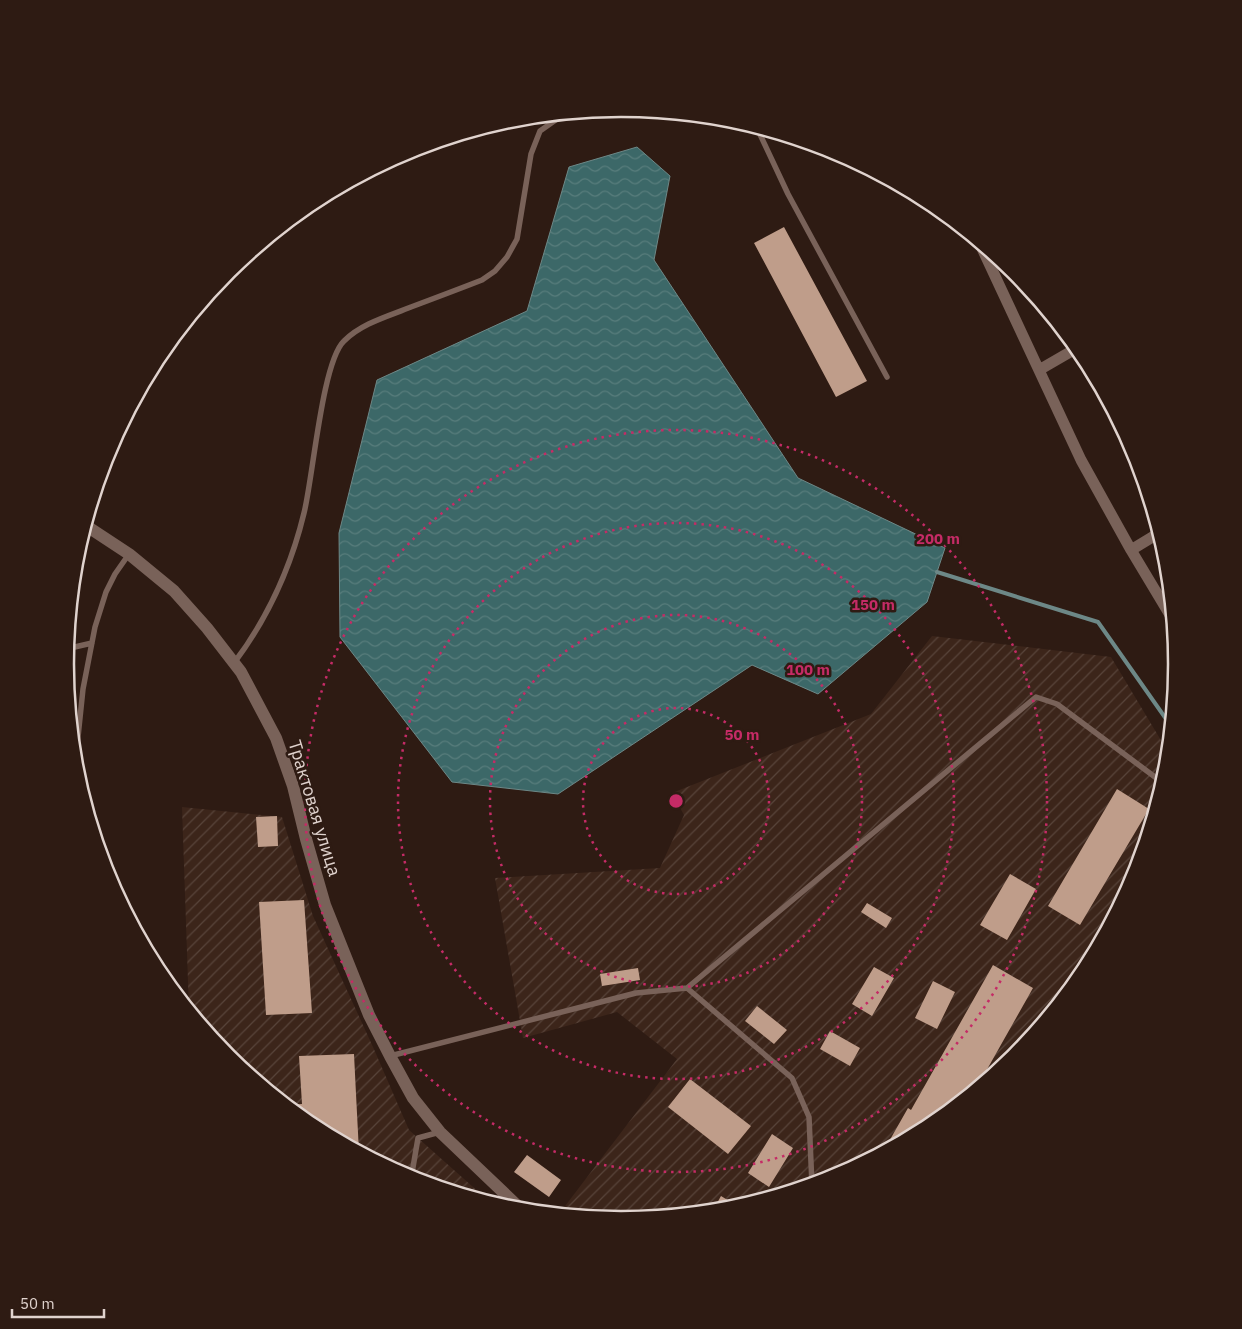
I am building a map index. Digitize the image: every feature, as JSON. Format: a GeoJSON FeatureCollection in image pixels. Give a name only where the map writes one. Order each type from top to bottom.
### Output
{"type":"FeatureCollection","features":[{"type":"Feature","properties":{"kind":"street"},"geometry":{"type":"LineString","coordinates":[[992,262],[1081,460],[1165,609]]}},
{"type":"Feature","properties":{"kind":"street"},"geometry":{"type":"LineString","coordinates":[[1039,370],[1070,352]]}},
{"type":"Feature","properties":{"kind":"street","name":"Трактовая улица"},"geometry":{"type":"LineString","coordinates":[[91,529],[129,554],[174,591],[207,628],[241,672],[276,738],[293,786],[325,905],[369,1015],[390,1056],[413,1098],[440,1132],[512,1201]]}},
{"type":"Feature","properties":{"kind":"street"},"geometry":{"type":"LineString","coordinates":[[1131,550],[1153,538]]}},
{"type":"Feature","properties":{"kind":"lane"},"geometry":{"type":"LineString","coordinates":[[234,663],[261,624],[291,558],[305,511],[327,381],[342,342],[376,321],[482,280],[495,271],[507,257],[517,239],[531,154],[540,131],[553,122]]}},
{"type":"Feature","properties":{"kind":"lane"},"geometry":{"type":"LineString","coordinates":[[760,135],[788,194],[887,377]]}},
{"type":"Feature","properties":{"kind":"lane"},"geometry":{"type":"LineString","coordinates":[[78,738],[84,689],[95,627],[106,592],[115,574],[129,554]]}},
{"type":"Feature","properties":{"kind":"lane"},"geometry":{"type":"LineString","coordinates":[[74,647],[92,643]]}},
{"type":"Feature","properties":{"kind":"lane"},"geometry":{"type":"LineString","coordinates":[[390,1056],[636,993],[688,988],[1036,697],[1057,704],[1156,778]]}},
{"type":"Feature","properties":{"kind":"lane"},"geometry":{"type":"LineString","coordinates":[[688,988],[792,1078],[809,1117],[812,1177]]}},
{"type":"Feature","properties":{"kind":"lane"},"geometry":{"type":"LineString","coordinates":[[413,1170],[418,1138],[440,1132]]}},
{"type":"Feature","properties":{"kind":"shaded area"},"geometry":{"type":"Polygon","coordinates":[[[932,636],[1111,657],[1163,743],[1150,806],[1127,874],[1112,907],[1076,969],[1032,1025],[982,1076],[925,1120],[863,1155],[797,1183],[728,1201],[657,1211],[621,1212],[563,1209],[677,1059],[617,1012],[523,1038],[495,878],[660,868],[684,815],[672,793],[871,714],[932,636]]]}},
{"type":"Feature","properties":{"kind":"shaded area"},"geometry":{"type":"Polygon","coordinates":[[[182,807],[282,817],[313,916],[409,1130],[480,1193],[445,1183],[412,1170],[379,1155],[317,1120],[260,1076],[234,1051],[189,1000],[182,807]]]}},
{"type":"Feature","properties":{"kind":"water"},"geometry":{"type":"Polygon","coordinates":[[[637,147],[670,176],[654,260],[798,478],[945,548],[927,602],[818,694],[752,665],[558,794],[452,782],[340,637],[339,533],[377,380],[527,311],[569,167],[637,147]]]}},
{"type":"Feature","properties":{"kind":"building"},"geometry":{"type":"Polygon","coordinates":[[[784,227],[867,381],[836,397],[754,243],[784,227]]]}},
{"type":"Feature","properties":{"kind":"building"},"geometry":{"type":"Polygon","coordinates":[[[1117,789],[1149,809],[1080,925],[1048,906],[1117,789]]]}},
{"type":"Feature","properties":{"kind":"building"},"geometry":{"type":"Polygon","coordinates":[[[277,816],[278,846],[258,847],[256,817],[277,816]]]}},
{"type":"Feature","properties":{"kind":"building"},"geometry":{"type":"Polygon","coordinates":[[[1010,874],[1036,889],[1007,940],[980,925],[1010,874]]]}},
{"type":"Feature","properties":{"kind":"building"},"geometry":{"type":"Polygon","coordinates":[[[304,900],[312,1013],[266,1015],[259,902],[304,900]]]}},
{"type":"Feature","properties":{"kind":"building"},"geometry":{"type":"Polygon","coordinates":[[[867,903],[892,918],[886,928],[861,912],[867,903]]]}},
{"type":"Feature","properties":{"kind":"building"},"geometry":{"type":"Polygon","coordinates":[[[993,965],[1033,988],[985,1073],[925,1120],[889,1141],[908,1108],[911,1110],[993,965]]]}},
{"type":"Feature","properties":{"kind":"building"},"geometry":{"type":"Polygon","coordinates":[[[874,967],[894,978],[872,1016],[852,1004],[874,967]]]}},
{"type":"Feature","properties":{"kind":"building"},"geometry":{"type":"Polygon","coordinates":[[[638,968],[640,980],[602,986],[600,974],[638,968]]]}},
{"type":"Feature","properties":{"kind":"building"},"geometry":{"type":"Polygon","coordinates":[[[933,981],[955,992],[937,1029],[915,1018],[933,981]]]}},
{"type":"Feature","properties":{"kind":"building"},"geometry":{"type":"Polygon","coordinates":[[[757,1006],[787,1030],[774,1044],[745,1021],[757,1006]]]}},
{"type":"Feature","properties":{"kind":"building"},"geometry":{"type":"Polygon","coordinates":[[[830,1031],[860,1048],[850,1066],[820,1049],[830,1031]]]}},
{"type":"Feature","properties":{"kind":"building"},"geometry":{"type":"Polygon","coordinates":[[[354,1054],[359,1144],[317,1120],[295,1104],[302,1104],[299,1056],[354,1054]]]}},
{"type":"Feature","properties":{"kind":"building"},"geometry":{"type":"Polygon","coordinates":[[[690,1079],[751,1126],[728,1154],[668,1107],[690,1079]]]}},
{"type":"Feature","properties":{"kind":"building"},"geometry":{"type":"Polygon","coordinates":[[[772,1134],[793,1148],[769,1187],[748,1173],[772,1134]]]}},
{"type":"Feature","properties":{"kind":"building"},"geometry":{"type":"Polygon","coordinates":[[[527,1155],[561,1180],[549,1197],[514,1172],[527,1155]]]}},
{"type":"Feature","properties":{"kind":"building"},"geometry":{"type":"Polygon","coordinates":[[[721,1196],[729,1201],[728,1201],[717,1203],[721,1196]]]}},
{"type":"Feature","properties":{"kind":"waterway"},"geometry":{"type":"LineString","coordinates":[[937,572],[1098,622],[1165,718]]}}]}
